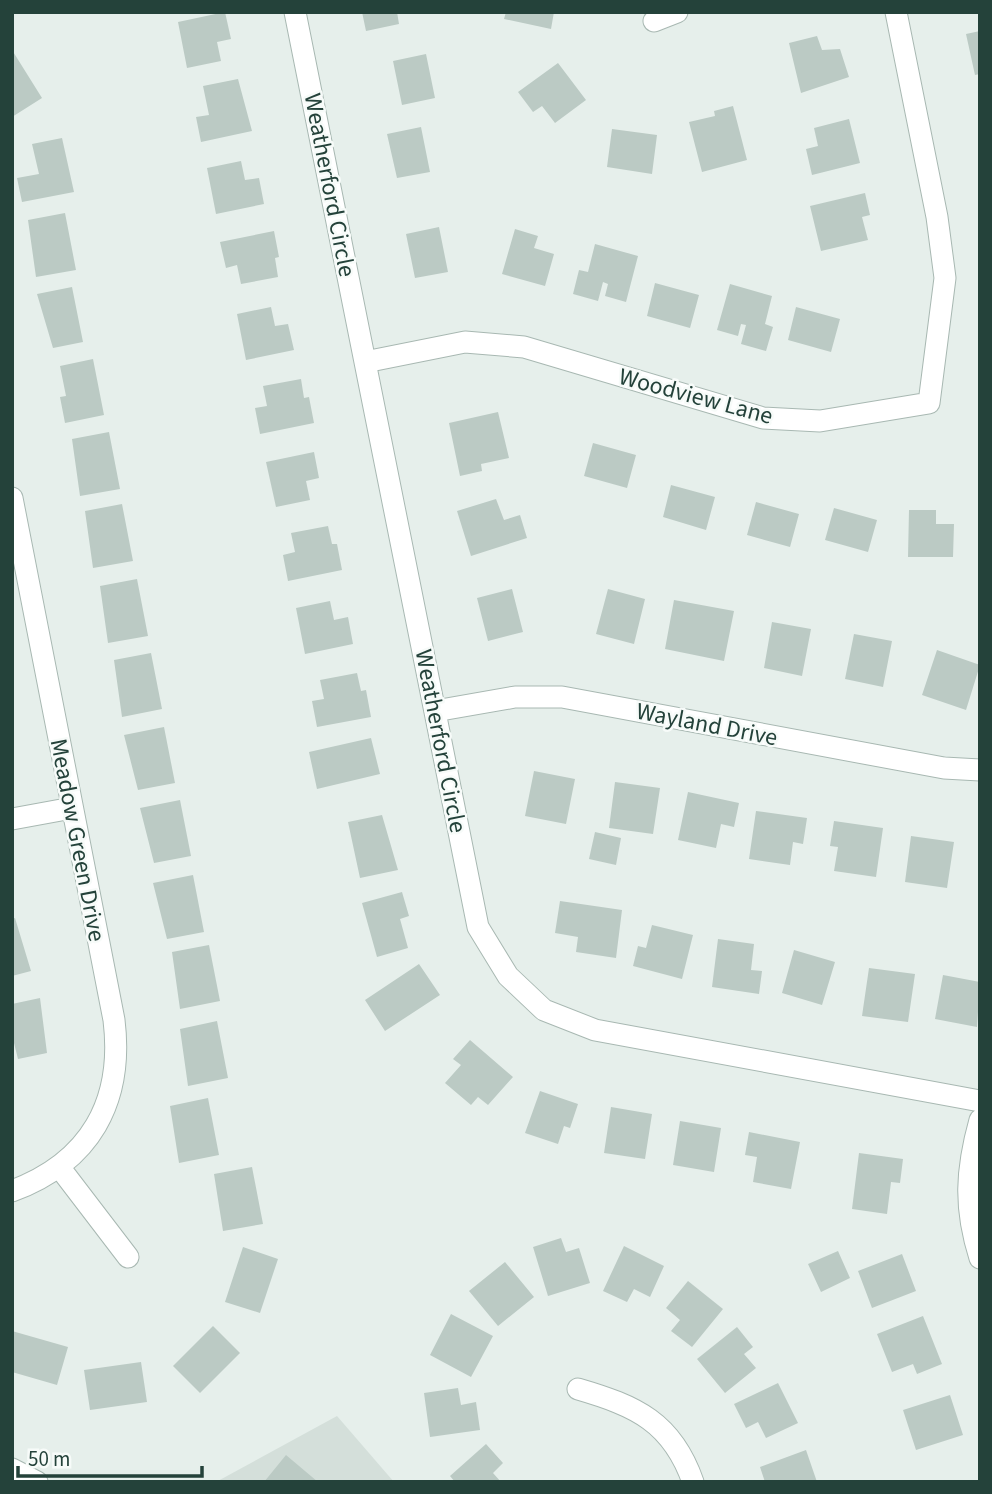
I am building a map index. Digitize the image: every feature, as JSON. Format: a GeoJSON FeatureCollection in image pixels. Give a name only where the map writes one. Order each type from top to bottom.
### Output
{"type":"FeatureCollection","features":[{"type":"Feature","properties":{"kind":"street","name":"Weatherford Circle"},"geometry":{"type":"LineString","coordinates":[[295,12],[478,927],[508,976],[544,1010],[595,1030],[980,1101]]}},
{"type":"Feature","properties":{"kind":"street"},"geometry":{"type":"LineString","coordinates":[[654,21],[677,12]]}},
{"type":"Feature","properties":{"kind":"street","name":"Woodview Lane"},"geometry":{"type":"LineString","coordinates":[[365,362],[465,342],[524,347],[764,418],[820,421],[929,403],[945,278],[937,216],[896,12]]}},
{"type":"Feature","properties":{"kind":"street","name":"Meadow Green Drive"},"geometry":{"type":"LineString","coordinates":[[12,498],[114,1020],[116,1060],[110,1098],[84,1141],[60,1168]]}},
{"type":"Feature","properties":{"kind":"street","name":"Wayland Drive"},"geometry":{"type":"LineString","coordinates":[[435,711],[516,697],[562,697],[944,768],[980,770]]}},
{"type":"Feature","properties":{"kind":"street"},"geometry":{"type":"LineString","coordinates":[[12,819],[72,808]]}},
{"type":"Feature","properties":{"kind":"street"},"geometry":{"type":"LineString","coordinates":[[980,1120],[968,1163],[968,1204],[980,1258]]}},
{"type":"Feature","properties":{"kind":"street"},"geometry":{"type":"LineString","coordinates":[[12,1191],[60,1168],[128,1257]]}},
{"type":"Feature","properties":{"kind":"street"},"geometry":{"type":"LineString","coordinates":[[578,1389],[637,1410],[663,1428],[678,1447],[693,1482]]}},
{"type":"Feature","properties":{"kind":"street"},"geometry":{"type":"LineString","coordinates":[[12,1469],[37,1482]]}},
{"type":"Feature","properties":{"kind":"shaded area"},"geometry":{"type":"Polygon","coordinates":[[[337,1416],[394,1482],[216,1482],[337,1416]]]}},
{"type":"Feature","properties":{"kind":"building"},"geometry":{"type":"Polygon","coordinates":[[[225,12],[231,39],[217,42],[221,61],[187,68],[178,22],[225,12]]]}},
{"type":"Feature","properties":{"kind":"building"},"geometry":{"type":"Polygon","coordinates":[[[362,12],[397,12],[399,24],[366,31],[362,12]]]}},
{"type":"Feature","properties":{"kind":"building"},"geometry":{"type":"Polygon","coordinates":[[[506,12],[554,12],[551,29],[504,19],[506,12]]]}},
{"type":"Feature","properties":{"kind":"building"},"geometry":{"type":"Polygon","coordinates":[[[980,31],[980,74],[975,75],[966,34],[980,31]]]}},
{"type":"Feature","properties":{"kind":"building"},"geometry":{"type":"Polygon","coordinates":[[[817,36],[822,50],[840,49],[849,77],[801,93],[789,43],[817,36]]]}},
{"type":"Feature","properties":{"kind":"building"},"geometry":{"type":"Polygon","coordinates":[[[12,50],[42,98],[12,117],[12,50]]]}},
{"type":"Feature","properties":{"kind":"building"},"geometry":{"type":"Polygon","coordinates":[[[426,54],[435,98],[402,105],[393,61],[426,54]]]}},
{"type":"Feature","properties":{"kind":"building"},"geometry":{"type":"Polygon","coordinates":[[[558,63],[586,100],[555,123],[542,106],[533,112],[518,92],[558,63]]]}},
{"type":"Feature","properties":{"kind":"building"},"geometry":{"type":"Polygon","coordinates":[[[238,79],[252,131],[201,142],[196,117],[209,115],[203,86],[238,79]]]}},
{"type":"Feature","properties":{"kind":"building"},"geometry":{"type":"Polygon","coordinates":[[[733,106],[747,160],[702,172],[689,122],[715,116],[714,111],[733,106]]]}},
{"type":"Feature","properties":{"kind":"building"},"geometry":{"type":"Polygon","coordinates":[[[849,119],[860,163],[812,175],[806,149],[818,146],[814,128],[849,119]]]}},
{"type":"Feature","properties":{"kind":"building"},"geometry":{"type":"Polygon","coordinates":[[[421,127],[430,172],[397,178],[387,134],[421,127]]]}},
{"type":"Feature","properties":{"kind":"building"},"geometry":{"type":"Polygon","coordinates":[[[612,129],[657,135],[652,174],[607,167],[612,129]]]}},
{"type":"Feature","properties":{"kind":"building"},"geometry":{"type":"Polygon","coordinates":[[[62,138],[74,192],[22,202],[17,178],[39,174],[32,144],[62,138]]]}},
{"type":"Feature","properties":{"kind":"building"},"geometry":{"type":"Polygon","coordinates":[[[241,161],[245,180],[259,178],[264,204],[216,214],[207,168],[241,161]]]}},
{"type":"Feature","properties":{"kind":"building"},"geometry":{"type":"Polygon","coordinates":[[[865,193],[870,215],[862,217],[868,240],[821,251],[810,206],[865,193]]]}},
{"type":"Feature","properties":{"kind":"building"},"geometry":{"type":"Polygon","coordinates":[[[65,213],[76,270],[36,277],[28,220],[65,213]]]}},
{"type":"Feature","properties":{"kind":"building"},"geometry":{"type":"Polygon","coordinates":[[[439,227],[448,272],[415,278],[406,234],[439,227]]]}},
{"type":"Feature","properties":{"kind":"building"},"geometry":{"type":"Polygon","coordinates":[[[515,229],[538,236],[534,248],[554,254],[545,286],[502,274],[515,229]]]}},
{"type":"Feature","properties":{"kind":"building"},"geometry":{"type":"Polygon","coordinates":[[[274,231],[279,257],[275,258],[278,277],[241,284],[237,265],[226,268],[220,242],[274,231]]]}},
{"type":"Feature","properties":{"kind":"building"},"geometry":{"type":"Polygon","coordinates":[[[595,244],[638,256],[626,302],[605,296],[608,284],[603,282],[598,301],[573,294],[579,270],[588,272],[595,244]]]}},
{"type":"Feature","properties":{"kind":"building"},"geometry":{"type":"Polygon","coordinates":[[[655,283],[699,295],[690,328],[647,316],[655,283]]]}},
{"type":"Feature","properties":{"kind":"building"},"geometry":{"type":"Polygon","coordinates":[[[730,284],[772,296],[765,324],[773,327],[766,351],[741,344],[746,325],[741,324],[738,336],[717,330],[730,284]]]}},
{"type":"Feature","properties":{"kind":"building"},"geometry":{"type":"Polygon","coordinates":[[[72,287],[83,342],[53,348],[37,294],[72,287]]]}},
{"type":"Feature","properties":{"kind":"building"},"geometry":{"type":"Polygon","coordinates":[[[271,307],[275,326],[288,324],[294,350],[246,360],[237,314],[271,307]]]}},
{"type":"Feature","properties":{"kind":"building"},"geometry":{"type":"Polygon","coordinates":[[[796,307],[840,319],[831,352],[788,340],[796,307]]]}},
{"type":"Feature","properties":{"kind":"building"},"geometry":{"type":"Polygon","coordinates":[[[93,359],[104,415],[65,423],[60,397],[66,396],[60,366],[93,359]]]}},
{"type":"Feature","properties":{"kind":"building"},"geometry":{"type":"Polygon","coordinates":[[[301,379],[304,398],[309,397],[314,423],[260,434],[255,408],[267,406],[263,386],[301,379]]]}},
{"type":"Feature","properties":{"kind":"building"},"geometry":{"type":"Polygon","coordinates":[[[498,412],[509,458],[481,464],[482,471],[460,476],[449,423],[498,412]]]}},
{"type":"Feature","properties":{"kind":"building"},"geometry":{"type":"Polygon","coordinates":[[[109,432],[120,489],[80,496],[72,439],[109,432]]]}},
{"type":"Feature","properties":{"kind":"building"},"geometry":{"type":"Polygon","coordinates":[[[593,443],[636,455],[627,488],[584,476],[593,443]]]}},
{"type":"Feature","properties":{"kind":"building"},"geometry":{"type":"Polygon","coordinates":[[[314,452],[319,478],[306,481],[310,500],[276,507],[266,462],[314,452]]]}},
{"type":"Feature","properties":{"kind":"building"},"geometry":{"type":"Polygon","coordinates":[[[671,485],[715,497],[706,530],[663,517],[671,485]]]}},
{"type":"Feature","properties":{"kind":"building"},"geometry":{"type":"Polygon","coordinates":[[[496,499],[504,520],[520,515],[527,538],[471,556],[457,511],[496,499]]]}},
{"type":"Feature","properties":{"kind":"building"},"geometry":{"type":"Polygon","coordinates":[[[756,502],[799,514],[790,547],[747,535],[756,502]]]}},
{"type":"Feature","properties":{"kind":"building"},"geometry":{"type":"Polygon","coordinates":[[[122,504],[133,561],[93,568],[85,511],[122,504]]]}},
{"type":"Feature","properties":{"kind":"building"},"geometry":{"type":"Polygon","coordinates":[[[834,508],[877,520],[868,552],[825,540],[834,508]]]}},
{"type":"Feature","properties":{"kind":"building"},"geometry":{"type":"Polygon","coordinates":[[[909,510],[936,510],[936,524],[954,524],[953,557],[908,557],[909,510]]]}},
{"type":"Feature","properties":{"kind":"building"},"geometry":{"type":"Polygon","coordinates":[[[328,526],[332,544],[337,544],[342,570],[288,581],[283,555],[295,552],[291,533],[328,526]]]}},
{"type":"Feature","properties":{"kind":"building"},"geometry":{"type":"Polygon","coordinates":[[[137,579],[148,636],[108,643],[100,586],[137,579]]]}},
{"type":"Feature","properties":{"kind":"building"},"geometry":{"type":"Polygon","coordinates":[[[512,589],[523,632],[488,641],[477,598],[512,589]]]}},
{"type":"Feature","properties":{"kind":"building"},"geometry":{"type":"Polygon","coordinates":[[[608,589],[645,599],[634,644],[596,634],[608,589]]]}},
{"type":"Feature","properties":{"kind":"building"},"geometry":{"type":"Polygon","coordinates":[[[674,600],[734,611],[724,661],[665,649],[674,600]]]}},
{"type":"Feature","properties":{"kind":"building"},"geometry":{"type":"Polygon","coordinates":[[[330,601],[334,620],[348,617],[353,644],[305,654],[296,608],[330,601]]]}},
{"type":"Feature","properties":{"kind":"building"},"geometry":{"type":"Polygon","coordinates":[[[772,622],[811,629],[802,676],[764,668],[772,622]]]}},
{"type":"Feature","properties":{"kind":"building"},"geometry":{"type":"Polygon","coordinates":[[[854,634],[892,641],[883,687],[845,679],[854,634]]]}},
{"type":"Feature","properties":{"kind":"building"},"geometry":{"type":"Polygon","coordinates":[[[937,650],[980,665],[966,710],[922,695],[937,650]]]}},
{"type":"Feature","properties":{"kind":"building"},"geometry":{"type":"Polygon","coordinates":[[[151,653],[162,709],[122,717],[114,660],[151,653]]]}},
{"type":"Feature","properties":{"kind":"building"},"geometry":{"type":"Polygon","coordinates":[[[357,673],[361,691],[366,690],[371,717],[317,727],[312,701],[324,699],[320,680],[357,673]]]}},
{"type":"Feature","properties":{"kind":"building"},"geometry":{"type":"Polygon","coordinates":[[[164,727],[175,783],[138,790],[124,735],[164,727]]]}},
{"type":"Feature","properties":{"kind":"building"},"geometry":{"type":"Polygon","coordinates":[[[371,738],[380,774],[317,789],[309,752],[371,738]]]}},
{"type":"Feature","properties":{"kind":"building"},"geometry":{"type":"Polygon","coordinates":[[[534,771],[575,779],[566,824],[525,816],[534,771]]]}},
{"type":"Feature","properties":{"kind":"building"},"geometry":{"type":"Polygon","coordinates":[[[615,782],[660,788],[653,834],[609,828],[615,782]]]}},
{"type":"Feature","properties":{"kind":"building"},"geometry":{"type":"Polygon","coordinates":[[[688,792],[739,803],[734,827],[721,824],[716,848],[678,840],[688,792]]]}},
{"type":"Feature","properties":{"kind":"building"},"geometry":{"type":"Polygon","coordinates":[[[180,800],[191,856],[154,863],[140,808],[180,800]]]}},
{"type":"Feature","properties":{"kind":"building"},"geometry":{"type":"Polygon","coordinates":[[[756,811],[807,818],[803,844],[793,842],[790,865],[749,859],[756,811]]]}},
{"type":"Feature","properties":{"kind":"building"},"geometry":{"type":"Polygon","coordinates":[[[382,815],[398,870],[360,878],[348,822],[382,815]]]}},
{"type":"Feature","properties":{"kind":"building"},"geometry":{"type":"Polygon","coordinates":[[[834,821],[883,828],[876,877],[834,871],[838,847],[830,846],[834,821]]]}},
{"type":"Feature","properties":{"kind":"building"},"geometry":{"type":"Polygon","coordinates":[[[595,832],[621,838],[616,865],[589,859],[595,832]]]}},
{"type":"Feature","properties":{"kind":"building"},"geometry":{"type":"Polygon","coordinates":[[[911,836],[954,842],[947,888],[905,882],[911,836]]]}},
{"type":"Feature","properties":{"kind":"building"},"geometry":{"type":"Polygon","coordinates":[[[193,875],[204,932],[167,939],[153,883],[193,875]]]}},
{"type":"Feature","properties":{"kind":"building"},"geometry":{"type":"Polygon","coordinates":[[[402,892],[409,916],[400,919],[408,948],[377,957],[362,903],[402,892]]]}},
{"type":"Feature","properties":{"kind":"building"},"geometry":{"type":"Polygon","coordinates":[[[560,901],[622,910],[616,958],[576,952],[578,937],[555,933],[560,901]]]}},
{"type":"Feature","properties":{"kind":"building"},"geometry":{"type":"Polygon","coordinates":[[[15,918],[31,971],[12,976],[12,919],[15,918]]]}},
{"type":"Feature","properties":{"kind":"building"},"geometry":{"type":"Polygon","coordinates":[[[652,925],[693,935],[682,979],[633,966],[638,946],[646,948],[652,925]]]}},
{"type":"Feature","properties":{"kind":"building"},"geometry":{"type":"Polygon","coordinates":[[[718,939],[754,944],[751,970],[762,971],[759,994],[712,987],[718,939]]]}},
{"type":"Feature","properties":{"kind":"building"},"geometry":{"type":"Polygon","coordinates":[[[209,945],[220,1001],[180,1009],[172,952],[209,945]]]}},
{"type":"Feature","properties":{"kind":"building"},"geometry":{"type":"Polygon","coordinates":[[[794,950],[835,962],[822,1005],[782,993],[794,950]]]}},
{"type":"Feature","properties":{"kind":"building"},"geometry":{"type":"Polygon","coordinates":[[[419,964],[440,995],[385,1031],[365,1000],[419,964]]]}},
{"type":"Feature","properties":{"kind":"building"},"geometry":{"type":"Polygon","coordinates":[[[869,968],[915,974],[908,1022],[862,1016],[869,968]]]}},
{"type":"Feature","properties":{"kind":"building"},"geometry":{"type":"Polygon","coordinates":[[[943,975],[980,982],[977,1027],[935,1019],[943,975]]]}},
{"type":"Feature","properties":{"kind":"building"},"geometry":{"type":"Polygon","coordinates":[[[40,998],[47,1053],[18,1059],[12,1035],[12,1004],[40,998]]]}},
{"type":"Feature","properties":{"kind":"building"},"geometry":{"type":"Polygon","coordinates":[[[217,1021],[228,1078],[188,1086],[180,1029],[217,1021]]]}},
{"type":"Feature","properties":{"kind":"building"},"geometry":{"type":"Polygon","coordinates":[[[470,1040],[513,1077],[488,1105],[478,1097],[471,1105],[445,1083],[461,1065],[453,1059],[470,1040]]]}},
{"type":"Feature","properties":{"kind":"building"},"geometry":{"type":"Polygon","coordinates":[[[540,1091],[578,1104],[570,1128],[564,1126],[558,1144],[525,1133],[540,1091]]]}},
{"type":"Feature","properties":{"kind":"building"},"geometry":{"type":"Polygon","coordinates":[[[208,1098],[219,1155],[179,1163],[170,1106],[208,1098]]]}},
{"type":"Feature","properties":{"kind":"building"},"geometry":{"type":"Polygon","coordinates":[[[611,1107],[652,1114],[645,1159],[604,1153],[611,1107]]]}},
{"type":"Feature","properties":{"kind":"building"},"geometry":{"type":"Polygon","coordinates":[[[680,1121],[721,1128],[714,1172],[673,1165],[680,1121]]]}},
{"type":"Feature","properties":{"kind":"building"},"geometry":{"type":"Polygon","coordinates":[[[749,1132],[800,1142],[791,1189],[753,1182],[757,1157],[745,1155],[749,1132]]]}},
{"type":"Feature","properties":{"kind":"building"},"geometry":{"type":"Polygon","coordinates":[[[859,1153],[903,1159],[900,1183],[891,1182],[887,1214],[852,1209],[859,1153]]]}},
{"type":"Feature","properties":{"kind":"building"},"geometry":{"type":"Polygon","coordinates":[[[252,1167],[263,1224],[223,1231],[214,1174],[252,1167]]]}},
{"type":"Feature","properties":{"kind":"building"},"geometry":{"type":"Polygon","coordinates":[[[561,1238],[566,1252],[579,1248],[590,1283],[548,1296],[533,1247],[561,1238]]]}},
{"type":"Feature","properties":{"kind":"building"},"geometry":{"type":"Polygon","coordinates":[[[624,1246],[664,1266],[650,1297],[634,1289],[627,1302],[603,1291],[624,1246]]]}},
{"type":"Feature","properties":{"kind":"building"},"geometry":{"type":"Polygon","coordinates":[[[243,1247],[278,1259],[260,1313],[225,1302],[243,1247]]]}},
{"type":"Feature","properties":{"kind":"building"},"geometry":{"type":"Polygon","coordinates":[[[838,1251],[850,1278],[821,1292],[808,1264],[838,1251]]]}},
{"type":"Feature","properties":{"kind":"building"},"geometry":{"type":"Polygon","coordinates":[[[902,1254],[916,1291],[872,1308],[858,1271],[902,1254]]]}},
{"type":"Feature","properties":{"kind":"building"},"geometry":{"type":"Polygon","coordinates":[[[505,1262],[534,1297],[498,1326],[469,1291],[505,1262]]]}},
{"type":"Feature","properties":{"kind":"building"},"geometry":{"type":"Polygon","coordinates":[[[688,1281],[723,1309],[692,1347],[671,1331],[680,1320],[666,1308],[688,1281]]]}},
{"type":"Feature","properties":{"kind":"building"},"geometry":{"type":"Polygon","coordinates":[[[451,1314],[493,1336],[471,1377],[430,1355],[451,1314]]]}},
{"type":"Feature","properties":{"kind":"building"},"geometry":{"type":"Polygon","coordinates":[[[923,1316],[942,1364],[917,1374],[913,1364],[892,1372],[877,1334],[923,1316]]]}},
{"type":"Feature","properties":{"kind":"building"},"geometry":{"type":"Polygon","coordinates":[[[213,1326],[240,1353],[200,1393],[173,1366],[213,1326]]]}},
{"type":"Feature","properties":{"kind":"building"},"geometry":{"type":"Polygon","coordinates":[[[737,1327],[753,1347],[744,1354],[756,1368],[725,1393],[697,1359],[737,1327]]]}},
{"type":"Feature","properties":{"kind":"building"},"geometry":{"type":"Polygon","coordinates":[[[12,1331],[68,1347],[57,1385],[12,1372],[12,1331]]]}},
{"type":"Feature","properties":{"kind":"building"},"geometry":{"type":"Polygon","coordinates":[[[141,1362],[147,1402],[90,1410],[84,1370],[141,1362]]]}},
{"type":"Feature","properties":{"kind":"building"},"geometry":{"type":"Polygon","coordinates":[[[778,1383],[798,1423],[766,1438],[758,1422],[746,1428],[734,1404],[778,1383]]]}},
{"type":"Feature","properties":{"kind":"building"},"geometry":{"type":"Polygon","coordinates":[[[458,1388],[461,1405],[476,1402],[480,1430],[430,1437],[424,1393],[458,1388]]]}},
{"type":"Feature","properties":{"kind":"building"},"geometry":{"type":"Polygon","coordinates":[[[950,1395],[963,1435],[916,1450],[903,1410],[950,1395]]]}},
{"type":"Feature","properties":{"kind":"building"},"geometry":{"type":"Polygon","coordinates":[[[486,1444],[503,1463],[493,1473],[501,1482],[455,1482],[450,1476],[486,1444]]]}},
{"type":"Feature","properties":{"kind":"building"},"geometry":{"type":"Polygon","coordinates":[[[806,1450],[817,1482],[765,1482],[760,1467],[806,1450]]]}},
{"type":"Feature","properties":{"kind":"building"},"geometry":{"type":"Polygon","coordinates":[[[286,1455],[318,1482],[264,1482],[286,1455]]]}}]}
